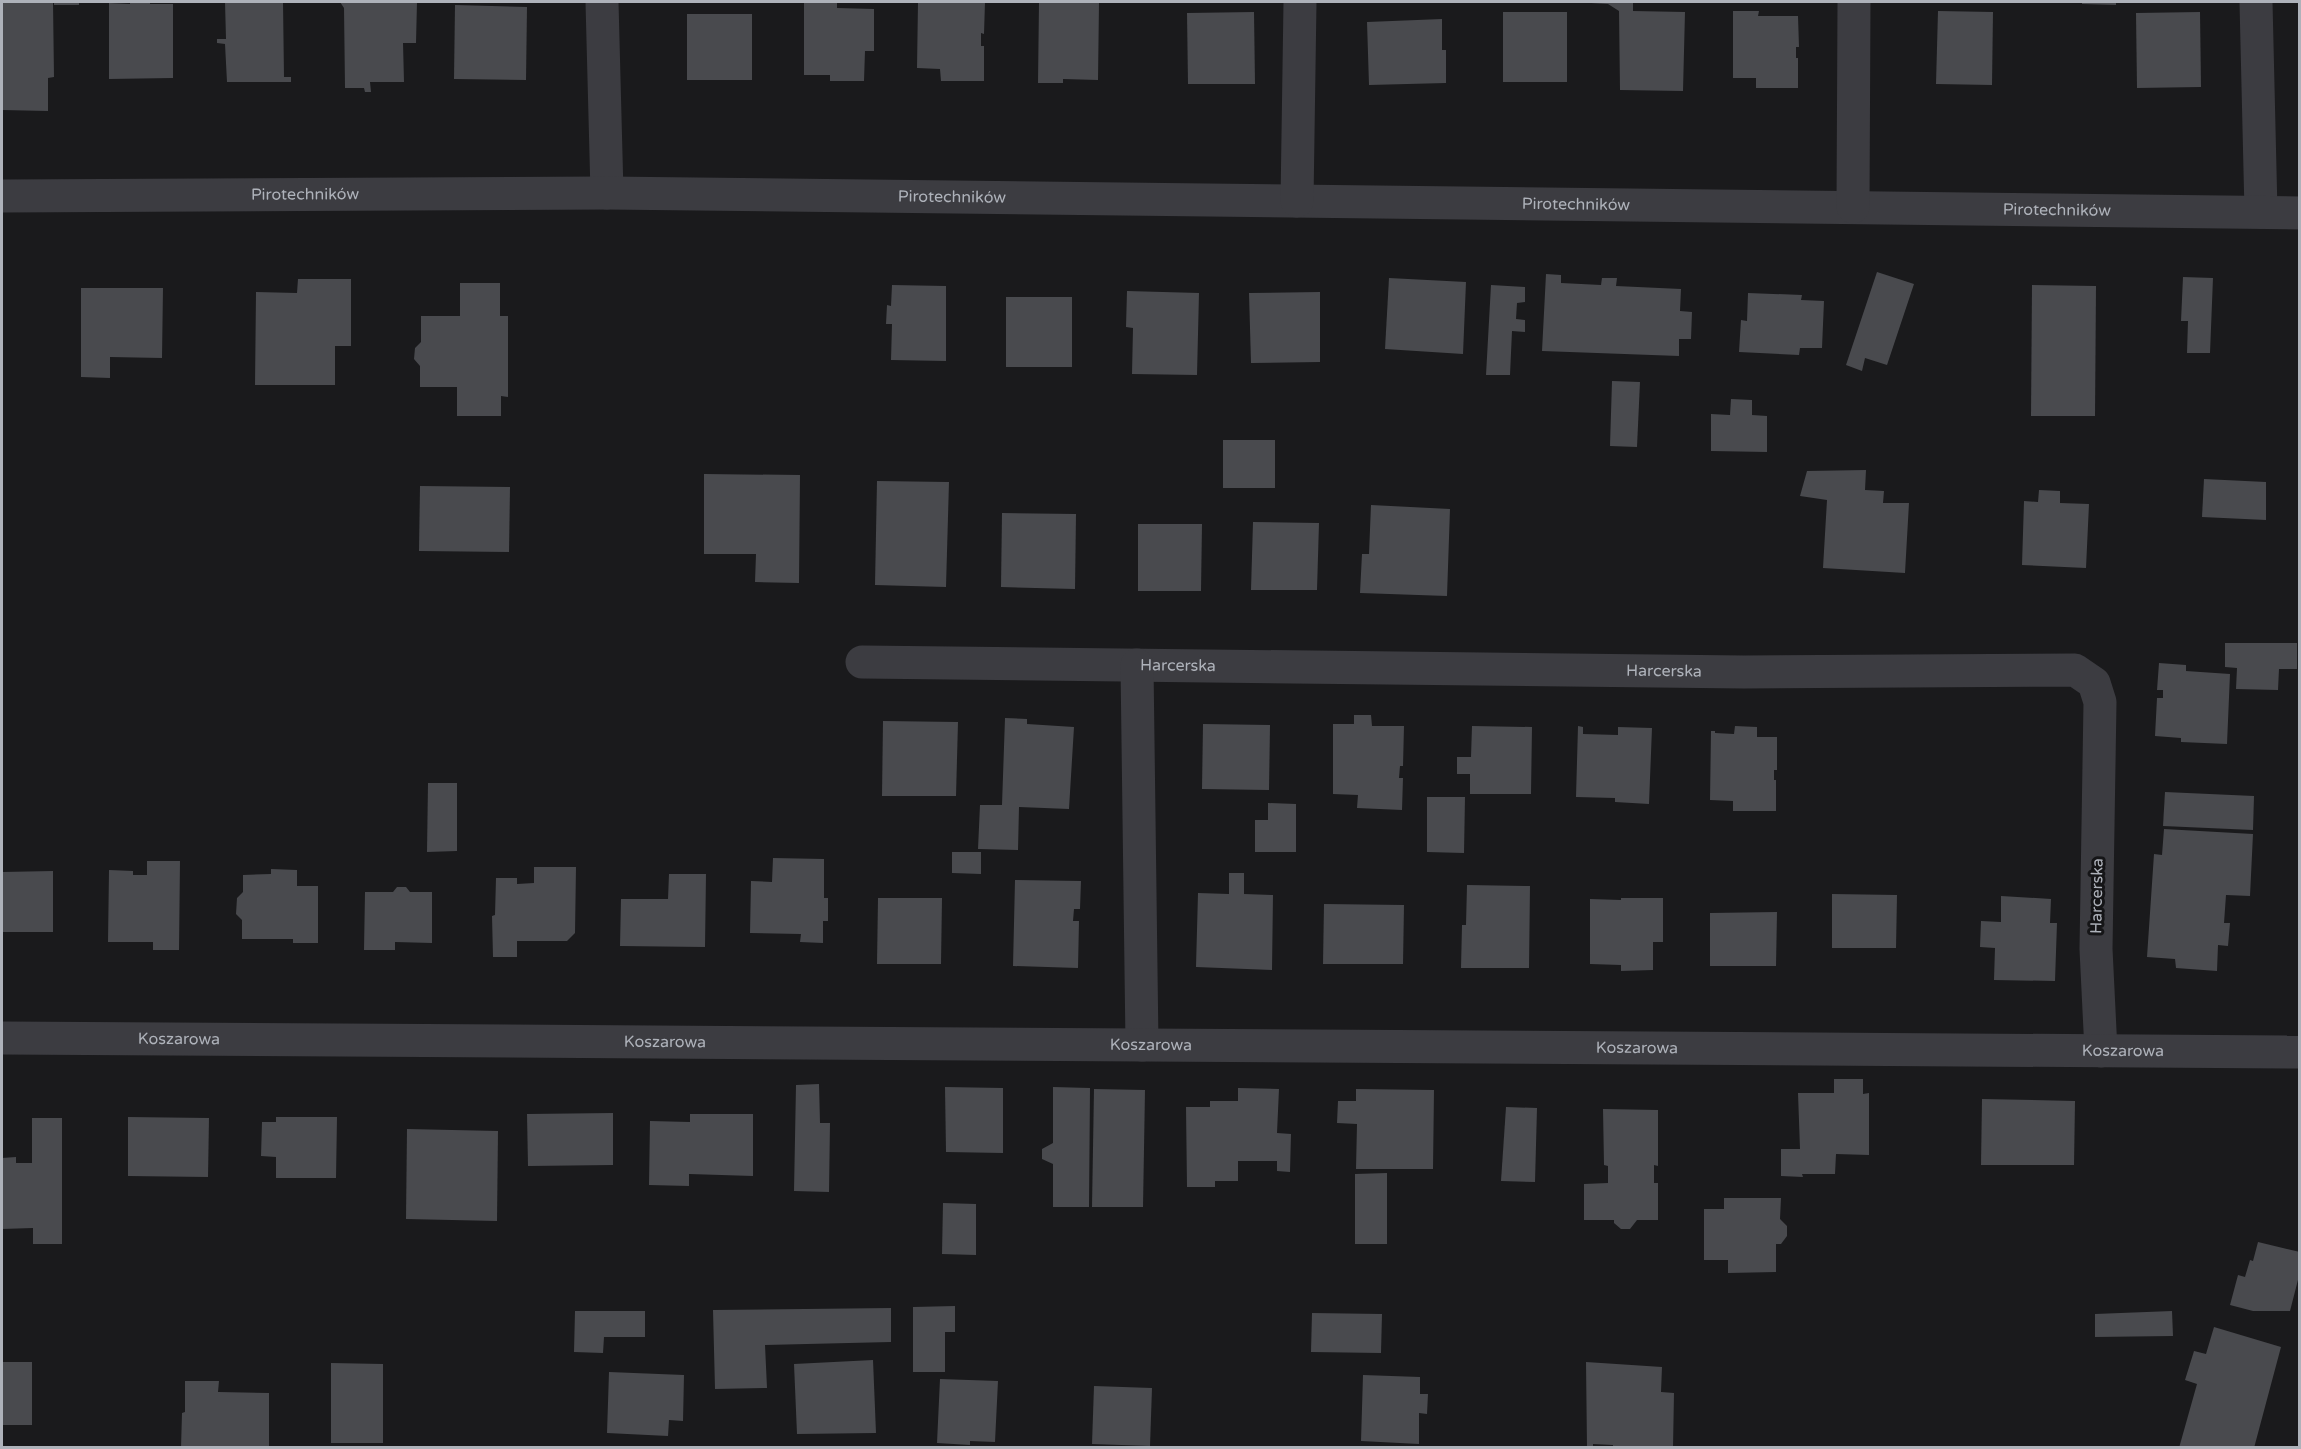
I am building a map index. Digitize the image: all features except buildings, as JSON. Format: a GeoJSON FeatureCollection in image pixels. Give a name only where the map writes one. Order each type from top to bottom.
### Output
{"type":"FeatureCollection","features":[{"type":"Feature","properties":{"kind":"street"},"geometry":{"type":"LineString","coordinates":[[602,2],[607,193]]}},
{"type":"Feature","properties":{"kind":"street"},"geometry":{"type":"LineString","coordinates":[[1297,201],[1300,2]]}},
{"type":"Feature","properties":{"kind":"street"},"geometry":{"type":"LineString","coordinates":[[1854,2],[1854,207]]}},
{"type":"Feature","properties":{"kind":"street"},"geometry":{"type":"LineString","coordinates":[[2256,2],[2261,212]]}},
{"type":"Feature","properties":{"kind":"street","name":"Pirotechników"},"geometry":{"type":"LineString","coordinates":[[2,196],[607,193],[2300,213]]}},
{"type":"Feature","properties":{"kind":"street","name":"Harcerska"},"geometry":{"type":"LineString","coordinates":[[862,662],[1744,672],[2075,670],[2094,682],[2100,702],[2096,949],[2101,1051]]}},
{"type":"Feature","properties":{"kind":"street"},"geometry":{"type":"LineString","coordinates":[[1137,664],[1142,1045]]}},
{"type":"Feature","properties":{"kind":"street","name":"Koszarowa"},"geometry":{"type":"LineString","coordinates":[[2,1038],[2300,1052]]}}]}
